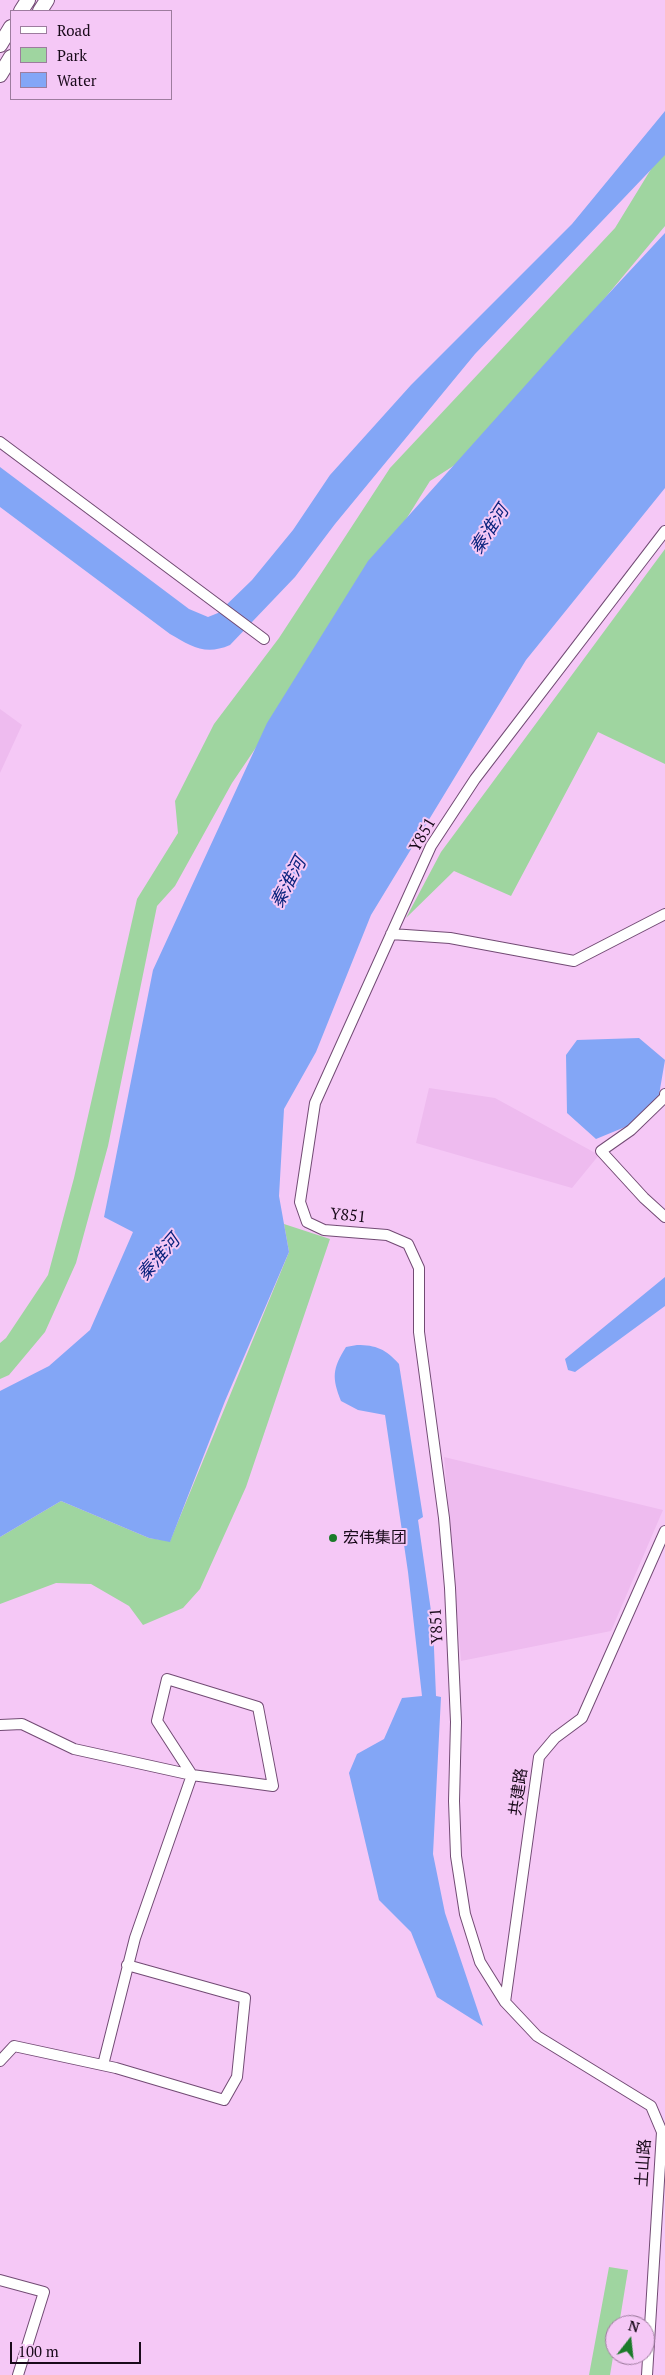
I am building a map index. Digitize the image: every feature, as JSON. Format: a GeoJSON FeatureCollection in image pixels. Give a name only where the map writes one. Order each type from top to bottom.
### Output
{"type":"FeatureCollection","features":[{"type":"Feature","properties":{"kind":"street"},"geometry":{"type":"LineString","coordinates":[[0,45],[10,29]]}},
{"type":"Feature","properties":{"kind":"street"},"geometry":{"type":"LineString","coordinates":[[0,75],[10,59]]}},
{"type":"Feature","properties":{"kind":"street"},"geometry":{"type":"LineString","coordinates":[[0,442],[264,638]]}},
{"type":"Feature","properties":{"kind":"street","name":"Y851"},"geometry":{"type":"LineString","coordinates":[[505,2002],[480,1962],[465,1914],[456,1856],[454,1801],[456,1722],[450,1588],[444,1518],[419,1332],[419,1268],[408,1244],[387,1235],[324,1230],[307,1222],[300,1202],[315,1103],[431,846],[475,779],[665,531]]}},
{"type":"Feature","properties":{"kind":"street"},"geometry":{"type":"LineString","coordinates":[[391,934],[450,938],[574,961],[665,914]]}},
{"type":"Feature","properties":{"kind":"street"},"geometry":{"type":"LineString","coordinates":[[665,1094],[631,1130],[601,1151],[644,1198],[665,1217]]}},
{"type":"Feature","properties":{"kind":"street","name":"共建路"},"geometry":{"type":"LineString","coordinates":[[505,2002],[538,1757],[555,1738],[582,1718],[665,1531]]}},
{"type":"Feature","properties":{"kind":"street"},"geometry":{"type":"LineString","coordinates":[[0,1725],[22,1724],[74,1750],[192,1775],[272,1786],[258,1706],[167,1678],[157,1721],[192,1775]]}},
{"type":"Feature","properties":{"kind":"street"},"geometry":{"type":"LineString","coordinates":[[103,2065],[127,1964],[192,1775]]}},
{"type":"Feature","properties":{"kind":"street"},"geometry":{"type":"LineString","coordinates":[[0,2061],[14,2046],[103,2065],[224,2100],[237,2077],[245,1998],[127,1964]]}},
{"type":"Feature","properties":{"kind":"street","name":"土山路"},"geometry":{"type":"LineString","coordinates":[[505,2002],[537,2036],[651,2106],[662,2132],[647,2375]]}},
{"type":"Feature","properties":{"kind":"street"},"geometry":{"type":"LineString","coordinates":[[0,2280],[44,2292],[18,2375]]}},
{"type":"Feature","properties":{"kind":"shaded area"},"geometry":{"type":"Polygon","coordinates":[[[0,709],[22,725],[0,773],[0,709]]]}},
{"type":"Feature","properties":{"kind":"shaded area"},"geometry":{"type":"Polygon","coordinates":[[[429,1088],[495,1098],[599,1155],[572,1188],[416,1143],[429,1088]]]}},
{"type":"Feature","properties":{"kind":"shaded area"},"geometry":{"type":"Polygon","coordinates":[[[444,1457],[663,1510],[611,1631],[461,1661],[444,1457]]]}},
{"type":"Feature","properties":{"kind":"green space"},"geometry":{"type":"Polygon","coordinates":[[[665,151],[665,226],[478,450],[430,481],[351,607],[232,783],[175,886],[157,906],[108,1146],[76,1263],[45,1332],[9,1375],[0,1379],[0,1343],[6,1338],[48,1275],[74,1178],[137,899],[178,833],[175,801],[214,724],[279,638],[390,468],[615,228],[656,161],[665,151]]]}},
{"type":"Feature","properties":{"kind":"green space"},"geometry":{"type":"Polygon","coordinates":[[[665,549],[665,764],[598,732],[511,896],[454,871],[406,918],[441,852],[665,549]]]}},
{"type":"Feature","properties":{"kind":"green space"},"geometry":{"type":"Polygon","coordinates":[[[284,1224],[330,1239],[246,1487],[200,1589],[183,1608],[143,1625],[129,1606],[91,1584],[56,1583],[0,1604],[0,1537],[61,1501],[149,1538],[170,1541],[289,1252],[284,1224]]]}},
{"type":"Feature","properties":{"kind":"green space"},"geometry":{"type":"Polygon","coordinates":[[[609,2267],[628,2270],[621,2315],[605,2315],[605,2365],[612,2365],[610,2375],[589,2375],[609,2267]]]}},
{"type":"Feature","properties":{"kind":"water"},"geometry":{"type":"Polygon","coordinates":[[[665,111],[665,155],[475,354],[335,524],[295,577],[230,645],[206,650],[192,646],[170,634],[0,507],[0,467],[189,609],[208,617],[218,613],[252,580],[293,530],[330,475],[411,385],[572,224],[665,111]]]}},
{"type":"Feature","properties":{"kind":"water","name":"秦淮河"},"geometry":{"type":"Polygon","coordinates":[[[665,233],[665,488],[526,660],[371,915],[316,1052],[284,1109],[279,1196],[289,1252],[225,1401],[170,1542],[149,1538],[61,1501],[0,1537],[0,1391],[49,1366],[90,1330],[133,1232],[104,1217],[153,970],[267,723],[368,561],[575,330],[665,233]]]}},
{"type":"Feature","properties":{"kind":"water"},"geometry":{"type":"Polygon","coordinates":[[[639,1038],[665,1060],[659,1095],[630,1125],[596,1139],[567,1113],[566,1055],[577,1040],[639,1038]]]}},
{"type":"Feature","properties":{"kind":"water"},"geometry":{"type":"Polygon","coordinates":[[[665,1277],[665,1306],[575,1372],[568,1370],[565,1359],[665,1277]]]}},
{"type":"Feature","properties":{"kind":"water"},"geometry":{"type":"Polygon","coordinates":[[[357,1345],[380,1349],[399,1364],[423,1517],[418,1520],[433,1625],[436,1696],[441,1697],[433,1854],[445,1913],[483,2026],[437,1997],[411,1932],[379,1900],[349,1773],[357,1754],[384,1739],[402,1698],[422,1696],[408,1572],[385,1415],[358,1410],[341,1401],[336,1386],[335,1374],[341,1355],[346,1347],[357,1345]]]}},
{"type":"Feature","properties":{"kind":"place","name":"宏伟集团"},"geometry":{"type":"Point","coordinates":[333,1538]}}]}
